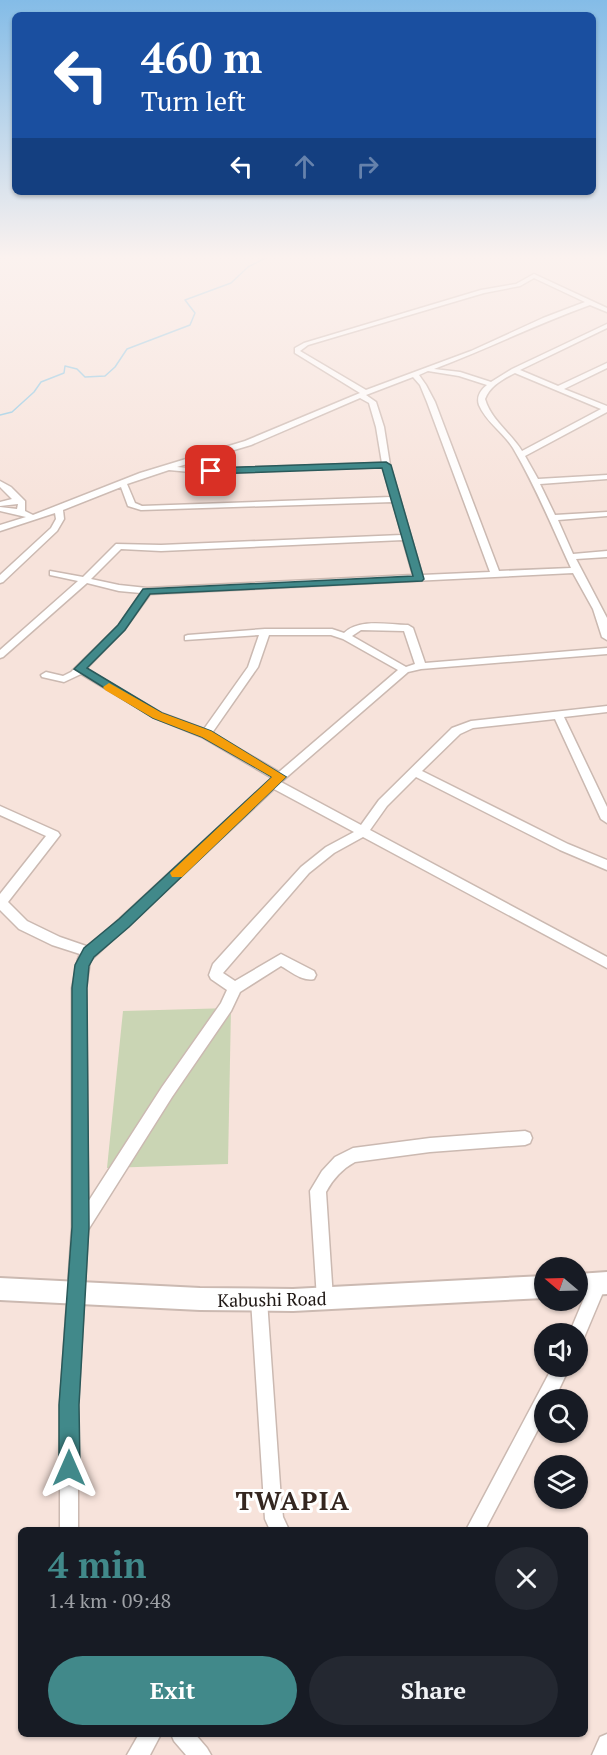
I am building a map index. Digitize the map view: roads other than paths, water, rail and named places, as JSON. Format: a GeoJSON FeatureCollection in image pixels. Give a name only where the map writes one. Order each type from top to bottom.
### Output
{"type":"FeatureCollection","features":[{"type":"Feature","properties":{"kind":"main road","name":"Kabushi Road"},"geometry":{"type":"LineString","coordinates":[[0,1289],[260,1300],[324,1299],[534,1288]]}},
{"type":"Feature","properties":{"kind":"street"},"geometry":{"type":"LineString","coordinates":[[320,340],[306,344],[297,349],[297,352],[372,402],[380,427],[386,465],[418,579]]}},
{"type":"Feature","properties":{"kind":"street"},"geometry":{"type":"LineString","coordinates":[[0,528],[165,468],[248,443],[497,340]]}},
{"type":"Feature","properties":{"kind":"street"},"geometry":{"type":"LineString","coordinates":[[578,340],[514,370],[491,384],[482,396],[482,404],[513,441],[521,455],[576,570],[596,601],[607,637]]}},
{"type":"Feature","properties":{"kind":"street"},"geometry":{"type":"LineString","coordinates":[[558,389],[607,365]]}},
{"type":"Feature","properties":{"kind":"street"},"geometry":{"type":"LineString","coordinates":[[427,370],[460,374],[491,384]]}},
{"type":"Feature","properties":{"kind":"street"},"geometry":{"type":"LineString","coordinates":[[514,370],[607,409]]}},
{"type":"Feature","properties":{"kind":"street"},"geometry":{"type":"LineString","coordinates":[[415,375],[423,385],[430,402],[496,575]]}},
{"type":"Feature","properties":{"kind":"street"},"geometry":{"type":"LineString","coordinates":[[521,455],[607,409]]}},
{"type":"Feature","properties":{"kind":"street"},"geometry":{"type":"LineString","coordinates":[[165,468],[201,471],[386,465]]}},
{"type":"Feature","properties":{"kind":"street"},"geometry":{"type":"LineString","coordinates":[[535,482],[607,477]]}},
{"type":"Feature","properties":{"kind":"street"},"geometry":{"type":"LineString","coordinates":[[0,483],[22,503],[21,512]]}},
{"type":"Feature","properties":{"kind":"street"},"geometry":{"type":"LineString","coordinates":[[123,483],[131,504],[141,508],[395,499]]}},
{"type":"Feature","properties":{"kind":"street"},"geometry":{"type":"LineString","coordinates":[[0,506],[19,502]]}},
{"type":"Feature","properties":{"kind":"street"},"geometry":{"type":"LineString","coordinates":[[0,506],[32,517]]}},
{"type":"Feature","properties":{"kind":"street"},"geometry":{"type":"LineString","coordinates":[[0,580],[54,529],[60,519],[59,508]]}},
{"type":"Feature","properties":{"kind":"street"},"geometry":{"type":"LineString","coordinates":[[551,518],[607,514]]}},
{"type":"Feature","properties":{"kind":"street"},"geometry":{"type":"LineString","coordinates":[[0,655],[119,546],[161,548],[406,537]]}},
{"type":"Feature","properties":{"kind":"street"},"geometry":{"type":"LineString","coordinates":[[570,557],[607,554]]}},
{"type":"Feature","properties":{"kind":"street"},"geometry":{"type":"LineString","coordinates":[[53,573],[119,588],[147,591],[576,570]]}},
{"type":"Feature","properties":{"kind":"street"},"geometry":{"type":"LineString","coordinates":[[46,675],[67,678],[79,669],[122,628],[147,591]]}},
{"type":"Feature","properties":{"kind":"street"},"geometry":{"type":"LineString","coordinates":[[596,601],[607,600]]}},
{"type":"Feature","properties":{"kind":"street"},"geometry":{"type":"LineString","coordinates":[[346,636],[360,627],[408,628],[421,666]]}},
{"type":"Feature","properties":{"kind":"street"},"geometry":{"type":"LineString","coordinates":[[206,734],[253,667],[265,632]]}},
{"type":"Feature","properties":{"kind":"street"},"geometry":{"type":"LineString","coordinates":[[188,638],[265,632],[332,632],[346,636],[405,670]]}},
{"type":"Feature","properties":{"kind":"street"},"geometry":{"type":"LineString","coordinates":[[69,1527],[69,1405],[78,1292],[80,1227],[79,988],[82,965],[89,952],[124,923],[277,780],[405,670],[421,666],[607,651]]}},
{"type":"Feature","properties":{"kind":"street"},"geometry":{"type":"LineString","coordinates":[[79,669],[158,715],[206,734],[363,832],[607,963]]}},
{"type":"Feature","properties":{"kind":"street"},"geometry":{"type":"LineString","coordinates":[[235,988],[216,975],[218,968],[305,870],[330,850],[363,832],[383,803],[440,746],[463,727],[607,709]]}},
{"type":"Feature","properties":{"kind":"street"},"geometry":{"type":"LineString","coordinates":[[558,715],[607,819]]}},
{"type":"Feature","properties":{"kind":"street"},"geometry":{"type":"LineString","coordinates":[[416,772],[564,847],[607,866]]}},
{"type":"Feature","properties":{"kind":"street"},"geometry":{"type":"LineString","coordinates":[[0,810],[54,835],[1,902],[23,925],[56,941],[89,952]]}},
{"type":"Feature","properties":{"kind":"street"},"geometry":{"type":"LineString","coordinates":[[80,1227],[154,1111],[226,1007],[235,988],[277,960],[285,960],[309,975]]}},
{"type":"Feature","properties":{"kind":"street"},"geometry":{"type":"LineString","coordinates":[[324,1299],[318,1191],[321,1184],[340,1162],[362,1153],[525,1138]]}},
{"type":"Feature","properties":{"kind":"street"},"geometry":{"type":"LineString","coordinates":[[581,1323],[595,1284]]}},
{"type":"Feature","properties":{"kind":"street"},"geometry":{"type":"LineString","coordinates":[[260,1300],[272,1500],[274,1519],[278,1527]]}},
{"type":"Feature","properties":{"kind":"street"},"geometry":{"type":"LineString","coordinates":[[477,1527],[534,1420]]}},
{"type":"Feature","properties":{"kind":"street"},"geometry":{"type":"LineString","coordinates":[[138,1755],[149,1737]]}},
{"type":"Feature","properties":{"kind":"street"},"geometry":{"type":"LineString","coordinates":[[184,1737],[200,1755]]}},
{"type":"Feature","properties":{"kind":"street"},"geometry":{"type":"LineString","coordinates":[[603,1755],[607,1744]]}},
{"type":"Feature","properties":{"kind":"waterway"},"geometry":{"type":"LineString","coordinates":[[0,415],[12,412],[34,392],[41,382],[64,373],[65,366],[77,369],[85,377],[105,376],[115,367],[127,349],[151,340]]}},
{"type":"Feature","properties":{"kind":"district","name":"TWAPIA"},"geometry":{"type":"Point","coordinates":[293,1500]}}]}
